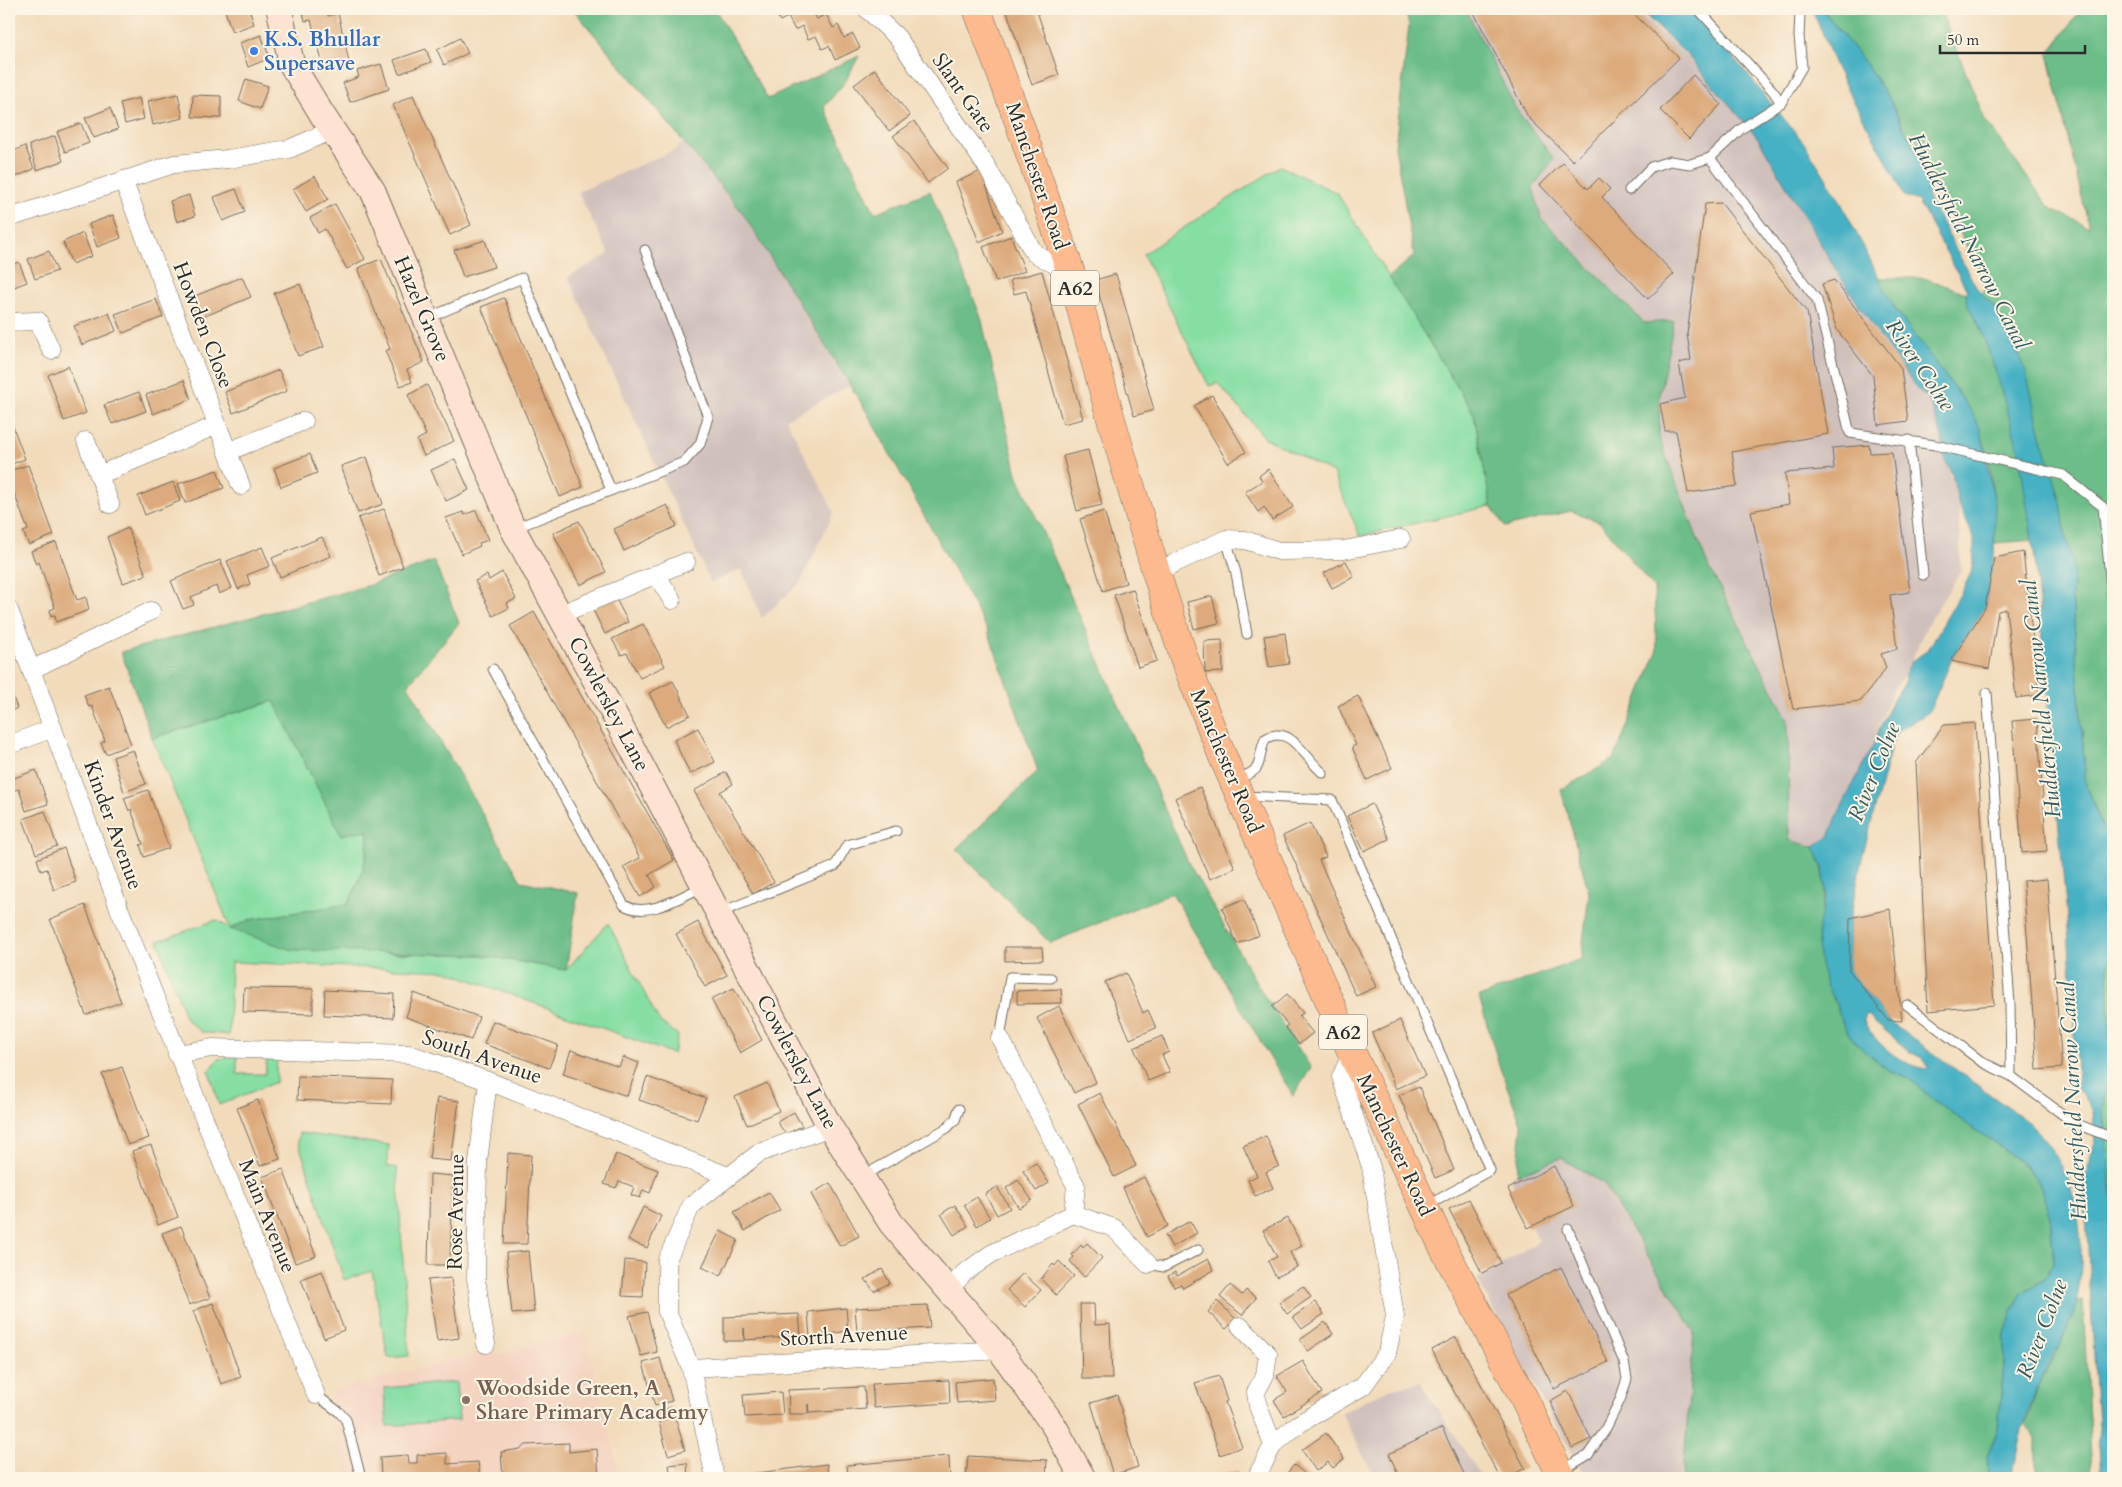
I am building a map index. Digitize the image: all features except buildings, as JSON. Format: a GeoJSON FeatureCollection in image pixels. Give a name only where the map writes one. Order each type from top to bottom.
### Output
{"type":"FeatureCollection","features":[{"type":"Feature","properties":{"kind":"main road","name":"Manchester Road"},"geometry":{"type":"LineString","coordinates":[[977,9],[1021,128],[1071,273],[1110,419],[1184,658],[1237,788],[1352,1053],[1444,1249],[1524,1398],[1560,1475]]}},
{"type":"Feature","properties":{"kind":"street","name":"Hazel Grove"},"geometry":{"type":"LineString","coordinates":[[279,9],[292,65],[373,191],[513,529],[561,614]]}},
{"type":"Feature","properties":{"kind":"street","name":"Slant Gate"},"geometry":{"type":"LineString","coordinates":[[874,11],[897,37],[987,167],[1034,253],[1071,273]]}},
{"type":"Feature","properties":{"kind":"street"},"geometry":{"type":"LineString","coordinates":[[9,218],[174,164],[228,159],[289,149],[333,130]]}},
{"type":"Feature","properties":{"kind":"street","name":"Howden Close"},"geometry":{"type":"LineString","coordinates":[[123,180],[241,486]]}},
{"type":"Feature","properties":{"kind":"street"},"geometry":{"type":"LineString","coordinates":[[9,322],[38,321],[50,350]]}},
{"type":"Feature","properties":{"kind":"street"},"geometry":{"type":"LineString","coordinates":[[227,452],[304,421]]}},
{"type":"Feature","properties":{"kind":"street"},"geometry":{"type":"LineString","coordinates":[[99,475],[217,425]]}},
{"type":"Feature","properties":{"kind":"street"},"geometry":{"type":"LineString","coordinates":[[86,441],[110,504]]}},
{"type":"Feature","properties":{"kind":"street"},"geometry":{"type":"LineString","coordinates":[[1156,572],[1226,539],[1245,540],[1279,551],[1344,550],[1401,539]]}},
{"type":"Feature","properties":{"kind":"street"},"geometry":{"type":"LineString","coordinates":[[561,614],[686,562]]}},
{"type":"Feature","properties":{"kind":"street"},"geometry":{"type":"LineString","coordinates":[[656,574],[672,600]]}},
{"type":"Feature","properties":{"kind":"street","name":"Kinder Avenue"},"geometry":{"type":"LineString","coordinates":[[9,610],[119,908],[177,1054]]}},
{"type":"Feature","properties":{"kind":"street"},"geometry":{"type":"LineString","coordinates":[[31,670],[151,611]]}},
{"type":"Feature","properties":{"kind":"street","name":"Cowlersley Lane"},"geometry":{"type":"LineString","coordinates":[[561,614],[830,1127],[891,1223],[1000,1350],[1054,1426],[1083,1478]]}},
{"type":"Feature","properties":{"kind":"street"},"geometry":{"type":"LineString","coordinates":[[9,745],[53,728]]}},
{"type":"Feature","properties":{"kind":"street"},"geometry":{"type":"LineString","coordinates":[[1000,1038],[1076,1186],[1073,1214]]}},
{"type":"Feature","properties":{"kind":"street","name":"South Avenue"},"geometry":{"type":"LineString","coordinates":[[177,1054],[212,1048],[409,1054],[488,1081],[728,1176]]}},
{"type":"Feature","properties":{"kind":"street"},"geometry":{"type":"LineString","coordinates":[[1256,1478],[1273,1445],[1297,1425],[1363,1386],[1387,1353],[1395,1316],[1371,1167],[1341,1077],[1352,1053]]}},
{"type":"Feature","properties":{"kind":"street","name":"Main Avenue"},"geometry":{"type":"LineString","coordinates":[[177,1054],[316,1395]]}},
{"type":"Feature","properties":{"kind":"street","name":"Rose Avenue"},"geometry":{"type":"LineString","coordinates":[[486,1344],[476,1279],[478,1162],[488,1081]]}},
{"type":"Feature","properties":{"kind":"street"},"geometry":{"type":"LineString","coordinates":[[714,1478],[691,1368],[667,1312],[667,1260],[691,1206],[760,1153],[830,1127]]}},
{"type":"Feature","properties":{"kind":"street"},"geometry":{"type":"LineString","coordinates":[[948,1291],[964,1273],[992,1254],[1073,1214],[1114,1228],[1148,1264]]}},
{"type":"Feature","properties":{"kind":"street"},"geometry":{"type":"LineString","coordinates":[[1240,1326],[1268,1354],[1265,1375],[1256,1392],[1258,1406],[1273,1445]]}},
{"type":"Feature","properties":{"kind":"street","name":"Storth Avenue"},"geometry":{"type":"LineString","coordinates":[[691,1368],[1000,1350]]}},
{"type":"Feature","properties":{"kind":"lane"},"geometry":{"type":"LineString","coordinates":[[1698,9],[1773,92],[1778,105]]}},
{"type":"Feature","properties":{"kind":"lane"},"geometry":{"type":"LineString","coordinates":[[1629,190],[1651,167],[1670,161],[1690,164],[1710,158],[1741,129],[1778,105],[1802,67],[1799,36],[1800,13]]}},
{"type":"Feature","properties":{"kind":"lane"},"geometry":{"type":"LineString","coordinates":[[1710,158],[1817,300],[1850,433],[1935,445],[2063,475],[2102,507],[2113,606]]}},
{"type":"Feature","properties":{"kind":"lane"},"geometry":{"type":"LineString","coordinates":[[513,529],[684,462],[700,444],[708,417],[645,250]]}},
{"type":"Feature","properties":{"kind":"lane"},"geometry":{"type":"LineString","coordinates":[[427,319],[522,278],[611,490]]}},
{"type":"Feature","properties":{"kind":"lane"},"geometry":{"type":"LineString","coordinates":[[1909,440],[1923,575]]}},
{"type":"Feature","properties":{"kind":"lane"},"geometry":{"type":"LineString","coordinates":[[1226,539],[1236,573],[1247,634]]}},
{"type":"Feature","properties":{"kind":"lane"},"geometry":{"type":"LineString","coordinates":[[493,669],[624,905],[632,909],[660,906],[705,886]]}},
{"type":"Feature","properties":{"kind":"lane"},"geometry":{"type":"LineString","coordinates":[[1987,693],[2010,1004],[2011,1076]]}},
{"type":"Feature","properties":{"kind":"lane"},"geometry":{"type":"LineString","coordinates":[[1237,788],[1257,769],[1265,739],[1273,734],[1282,734],[1293,741],[1313,766],[1323,773]]}},
{"type":"Feature","properties":{"kind":"lane"},"geometry":{"type":"LineString","coordinates":[[1237,788],[1332,800],[1490,1170],[1424,1207]]}},
{"type":"Feature","properties":{"kind":"lane"},"geometry":{"type":"LineString","coordinates":[[719,914],[835,866],[847,845],[896,831]]}},
{"type":"Feature","properties":{"kind":"lane"},"geometry":{"type":"LineString","coordinates":[[1000,1038],[1010,977],[1052,978]]}},
{"type":"Feature","properties":{"kind":"lane"},"geometry":{"type":"LineString","coordinates":[[1907,1005],[1976,1057],[2011,1076],[2074,1123],[2113,1138]]}},
{"type":"Feature","properties":{"kind":"lane"},"geometry":{"type":"LineString","coordinates":[[862,1177],[946,1128],[955,1120],[959,1109]]}},
{"type":"Feature","properties":{"kind":"lane"},"geometry":{"type":"LineString","coordinates":[[1560,1475],[1588,1455],[1604,1432],[1620,1400],[1627,1379],[1624,1362],[1568,1230]]}},
{"type":"Feature","properties":{"kind":"lane"},"geometry":{"type":"LineString","coordinates":[[1148,1264],[1164,1267],[1198,1250]]}},
{"type":"Feature","properties":{"kind":"lane"},"geometry":{"type":"LineString","coordinates":[[316,1395],[340,1412],[346,1420],[360,1478]]}},
{"type":"Feature","properties":{"kind":"shaded area"},"geometry":{"type":"Polygon","coordinates":[[[1466,9],[1634,9],[1687,57],[1758,138],[1838,273],[1919,391],[1928,396],[1942,436],[1945,460],[1958,495],[1961,571],[1928,623],[1905,674],[1893,690],[1865,762],[1838,814],[1829,837],[1814,847],[1789,840],[1788,720],[1706,561],[1659,438],[1660,392],[1674,321],[1644,323],[1541,218],[1533,187],[1554,159],[1516,109],[1466,9]]]}},
{"type":"Feature","properties":{"kind":"shaded area"},"geometry":{"type":"Polygon","coordinates":[[[683,142],[742,212],[850,386],[786,419],[834,512],[800,583],[762,618],[741,569],[711,583],[568,277],[609,254],[578,192],[675,150],[683,142]]]}},
{"type":"Feature","properties":{"kind":"shaded area"},"geometry":{"type":"Polygon","coordinates":[[[1561,1158],[1604,1184],[1694,1332],[1683,1478],[1585,1478],[1477,1279],[1539,1241],[1510,1177],[1561,1158]]]}},
{"type":"Feature","properties":{"kind":"shaded area","name":"Woodside Green, A Share Primary Academy"},"geometry":{"type":"Polygon","coordinates":[[[585,1331],[620,1478],[348,1478],[327,1408],[332,1391],[478,1353],[501,1354],[585,1331]]]}},
{"type":"Feature","properties":{"kind":"shaded area"},"geometry":{"type":"Polygon","coordinates":[[[1420,1382],[1482,1478],[1375,1478],[1341,1413],[1389,1389],[1420,1382]]]}},
{"type":"Feature","properties":{"kind":"green space"},"geometry":{"type":"Polygon","coordinates":[[[573,9],[715,9],[768,99],[859,56],[845,82],[824,107],[875,213],[930,191],[981,317],[1017,474],[1188,862],[1260,989],[1311,1068],[1293,1096],[1172,893],[1050,943],[956,849],[1038,771],[988,631],[865,409],[742,212],[573,9]]]}},
{"type":"Feature","properties":{"kind":"green space"},"geometry":{"type":"Polygon","coordinates":[[[1405,9],[1466,9],[1516,109],[1554,159],[1533,187],[1541,218],[1644,323],[1674,321],[1660,392],[1659,438],[1706,561],[1788,720],[1789,840],[1814,847],[1820,862],[1825,884],[1822,907],[1826,985],[1843,1024],[1888,1070],[1907,1077],[1933,1099],[2001,1147],[2024,1166],[2038,1181],[2050,1214],[2054,1264],[2043,1280],[2022,1293],[2012,1311],[2005,1335],[1998,1428],[1987,1457],[1990,1478],[1683,1478],[1694,1331],[1604,1184],[1561,1158],[1517,1175],[1522,1126],[1500,1068],[1479,997],[1581,959],[1589,893],[1561,790],[1614,759],[1657,652],[1654,588],[1600,522],[1571,511],[1505,527],[1491,506],[1474,414],[1389,277],[1414,256],[1395,147],[1409,25],[1405,9]]]}},
{"type":"Feature","properties":{"kind":"green space"},"geometry":{"type":"Polygon","coordinates":[[[1822,9],[1940,9],[1985,120],[2050,208],[2089,227],[2048,54],[2082,9],[2113,9],[2113,872],[2112,861],[2097,812],[2086,787],[2072,594],[2073,572],[2066,538],[1994,543],[1991,474],[1988,457],[1977,424],[1961,397],[1912,332],[1877,278],[1924,278],[1966,293],[1968,304],[1983,292],[1985,281],[1942,198],[1934,188],[1888,97],[1866,64],[1822,9]]]}},
{"type":"Feature","properties":{"kind":"green space"},"geometry":{"type":"Polygon","coordinates":[[[1280,166],[1337,193],[1474,414],[1491,506],[1360,536],[1333,473],[1265,438],[1218,383],[1209,386],[1143,254],[1280,166]]]}},
{"type":"Feature","properties":{"kind":"green space"},"geometry":{"type":"Polygon","coordinates":[[[434,561],[459,623],[408,685],[521,881],[578,893],[566,970],[481,955],[292,950],[230,929],[249,920],[348,904],[360,877],[365,859],[368,840],[367,830],[341,835],[274,701],[152,738],[121,652],[367,586],[434,561]]]}},
{"type":"Feature","properties":{"kind":"green space"},"geometry":{"type":"Polygon","coordinates":[[[274,701],[341,834],[367,829],[367,849],[360,877],[348,904],[249,920],[231,929],[390,953],[481,955],[566,970],[608,923],[659,1021],[678,1035],[673,1054],[446,971],[231,962],[229,1035],[201,1032],[186,1019],[158,941],[216,920],[230,928],[152,738],[274,701]]]}},
{"type":"Feature","properties":{"kind":"green space"},"geometry":{"type":"Polygon","coordinates":[[[2113,941],[2113,1206],[2103,1115],[2104,1097],[2110,1069],[2108,969],[2113,941]]]}},
{"type":"Feature","properties":{"kind":"green space"},"geometry":{"type":"Polygon","coordinates":[[[237,1056],[237,1074],[265,1074],[267,1057],[277,1056],[276,1082],[219,1105],[209,1071],[218,1059],[237,1056]]]}},
{"type":"Feature","properties":{"kind":"green space"},"geometry":{"type":"Polygon","coordinates":[[[299,1133],[389,1145],[387,1166],[397,1168],[409,1356],[388,1358],[372,1271],[344,1280],[298,1141],[299,1133]]]}},
{"type":"Feature","properties":{"kind":"green space"},"geometry":{"type":"Polygon","coordinates":[[[2083,1301],[2092,1478],[2036,1478],[2036,1438],[2025,1426],[2039,1383],[2056,1354],[2072,1319],[2076,1302],[2083,1301]]]}},
{"type":"Feature","properties":{"kind":"green space"},"geometry":{"type":"Polygon","coordinates":[[[456,1382],[459,1420],[387,1426],[384,1388],[456,1382]]]}},
{"type":"Feature","properties":{"kind":"water","name":"River Colne"},"geometry":{"type":"Polygon","coordinates":[[[1639,9],[1688,9],[1719,40],[1804,143],[1838,197],[1895,309],[1970,409],[1981,430],[1995,503],[1994,558],[1985,608],[1951,661],[1929,712],[1900,730],[1892,743],[1862,858],[1850,918],[1849,970],[1888,1020],[2029,1123],[2053,1152],[2070,1186],[2078,1218],[2081,1252],[2081,1269],[2076,1302],[2069,1326],[2039,1383],[2031,1404],[2019,1444],[2012,1478],[1990,1478],[1987,1457],[1998,1428],[2005,1335],[2012,1311],[2022,1293],[2043,1280],[2054,1264],[2050,1214],[2038,1181],[2025,1166],[1933,1099],[1907,1077],[1888,1070],[1853,1041],[1843,1024],[1826,985],[1820,965],[1817,934],[1826,895],[1823,867],[1814,847],[1829,837],[1838,814],[1871,749],[1894,697],[1905,683],[1905,674],[1911,662],[1928,650],[1961,593],[1971,573],[1974,538],[1959,506],[1952,474],[1945,460],[1942,436],[1928,397],[1919,391],[1838,273],[1758,138],[1686,54],[1639,9]],[[1866,1014],[1863,1019],[1881,1045],[1909,1064],[1929,1069],[1922,1058],[1910,1052],[1866,1014]]]}},
{"type":"Feature","properties":{"kind":"water"},"geometry":{"type":"Polygon","coordinates":[[[1810,9],[1822,9],[1866,64],[1888,97],[1934,188],[1928,190],[1927,195],[1976,287],[2005,323],[2026,372],[2041,435],[2061,502],[2066,538],[2073,560],[2072,594],[2086,787],[2105,833],[2113,872],[2113,941],[2108,969],[2110,1069],[2104,1097],[2103,1115],[2113,1206],[2113,1478],[2101,1478],[2084,1180],[2095,1146],[2093,1111],[2078,1088],[2068,929],[2035,559],[2018,448],[1996,372],[1981,330],[1968,305],[1967,290],[1918,201],[1904,196],[1838,71],[1810,9]]]}},
{"type":"Feature","properties":{"kind":"place","name":"K.S. Bhullar Supersave"},"geometry":{"type":"Point","coordinates":[254,51]}},
{"type":"Feature","properties":{"kind":"place","name":"Woodside Green, A Share Primary Academy"},"geometry":{"type":"Point","coordinates":[466,1400]}},
{"type":"Feature","properties":{"kind":"water label","name":"Huddersfield Narrow Canal"},"geometry":{"type":"Point","coordinates":[1969,241]}},
{"type":"Feature","properties":{"kind":"water label","name":"Huddersfield Narrow Canal"},"geometry":{"type":"Point","coordinates":[2041,699]}},
{"type":"Feature","properties":{"kind":"water label","name":"Huddersfield Narrow Canal"},"geometry":{"type":"Point","coordinates":[2073,1101]}}]}
